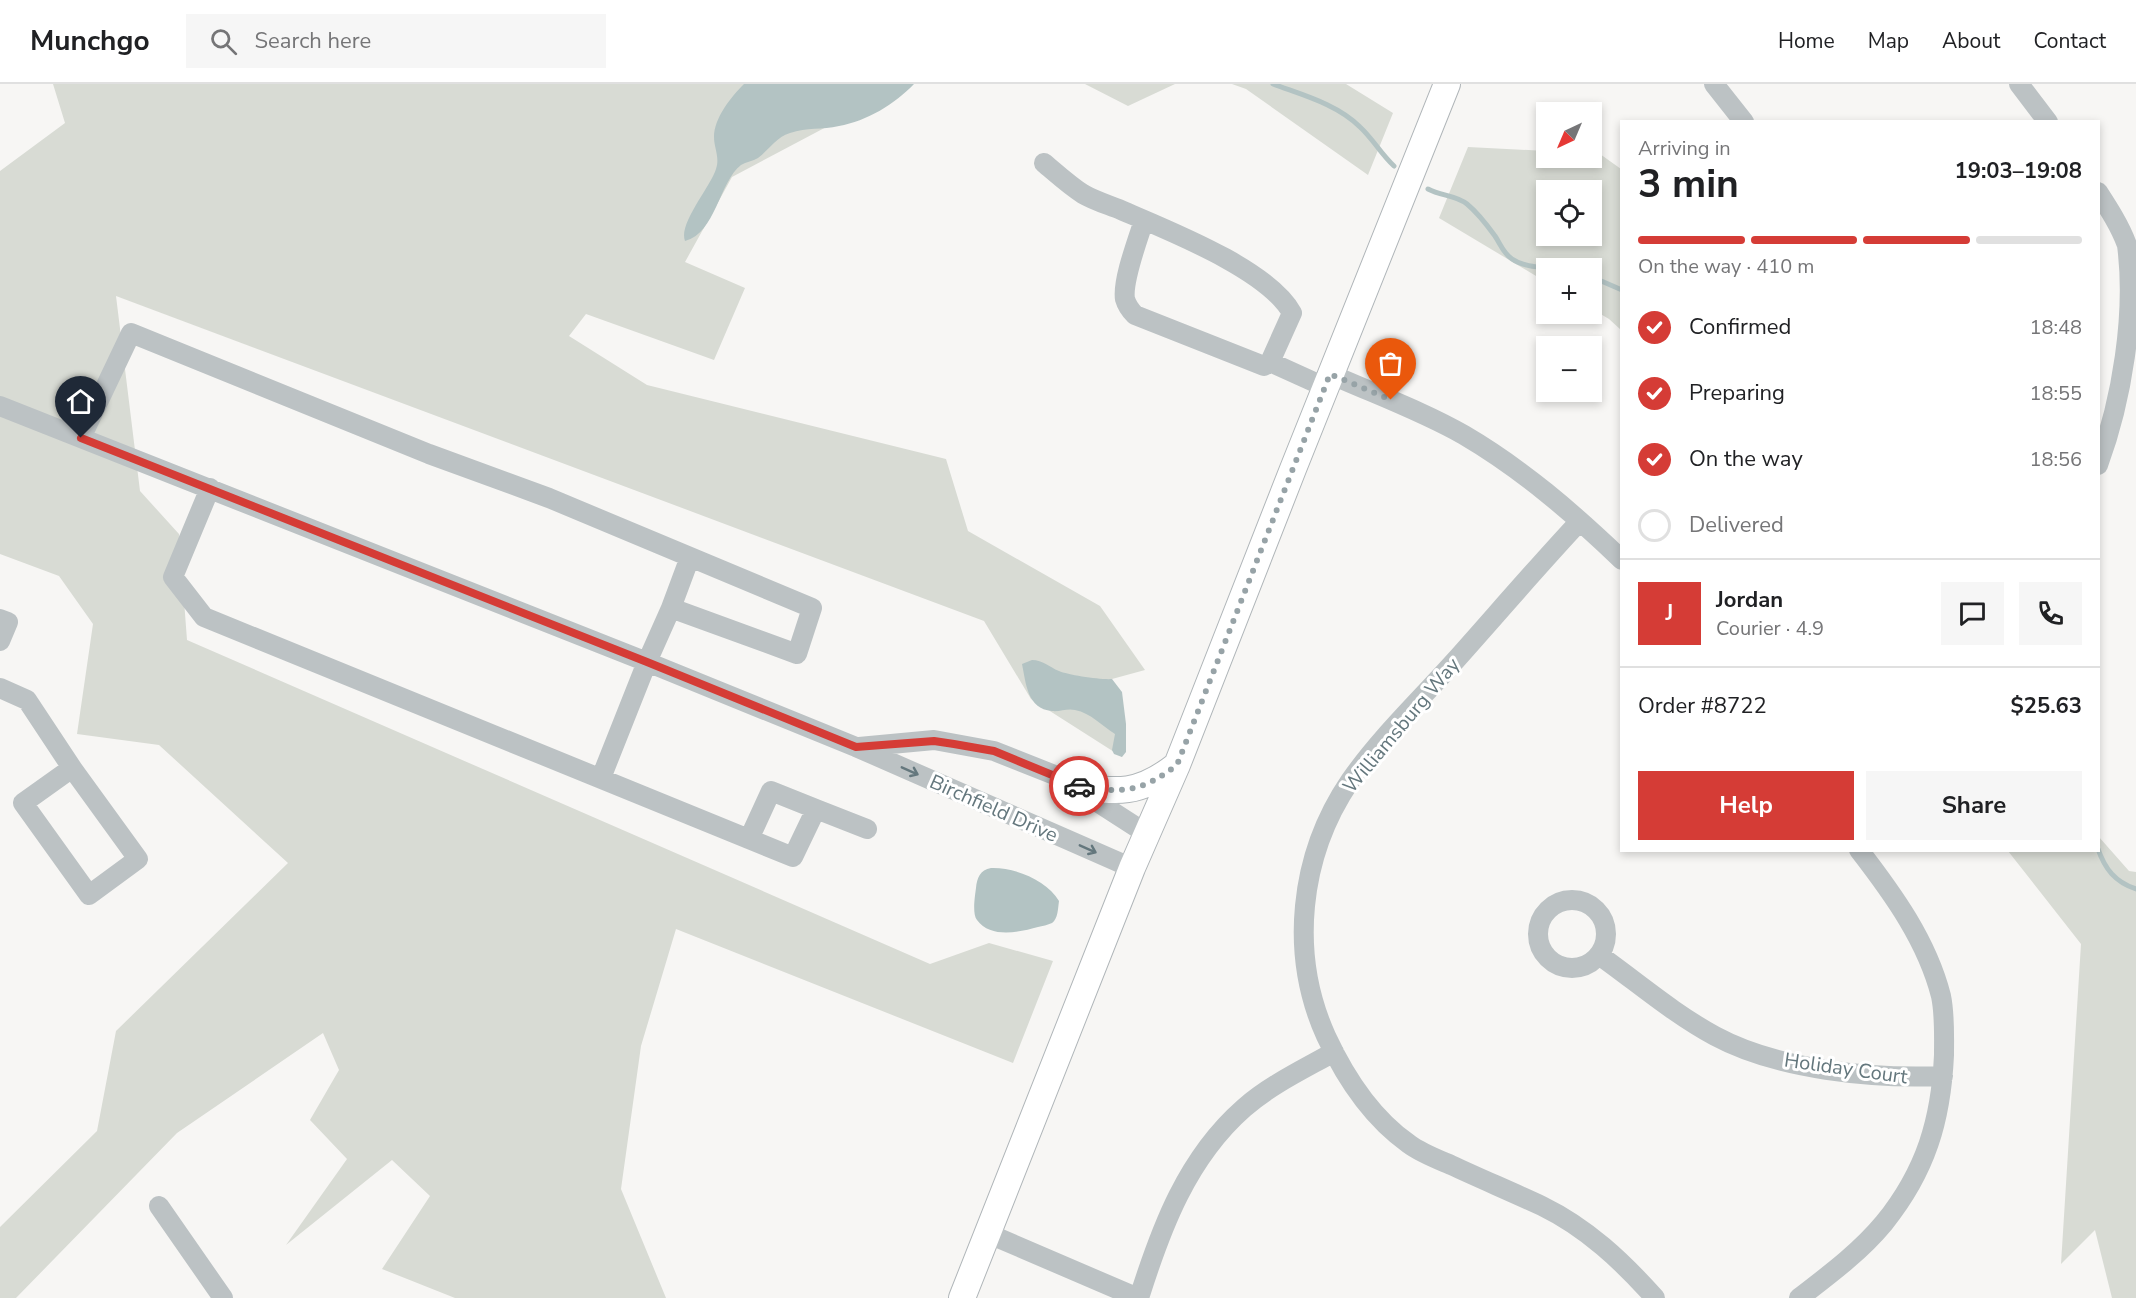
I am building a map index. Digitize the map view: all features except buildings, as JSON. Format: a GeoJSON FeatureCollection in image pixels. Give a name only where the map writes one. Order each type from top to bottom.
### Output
{"type":"FeatureCollection","features":[{"type":"Feature","properties":{"kind":"main road"},"geometry":{"type":"LineString","coordinates":[[962,1298],[1132,868],[1177,765],[1447,84]]}},
{"type":"Feature","properties":{"kind":"main road"},"geometry":{"type":"LineString","coordinates":[[1073,785],[1107,791],[1137,789],[1160,778],[1177,765]]}},
{"type":"Feature","properties":{"kind":"street"},"geometry":{"type":"LineString","coordinates":[[1714,84],[1742,120]]}},
{"type":"Feature","properties":{"kind":"street"},"geometry":{"type":"LineString","coordinates":[[2019,84],[2046,120]]}},
{"type":"Feature","properties":{"kind":"street"},"geometry":{"type":"LineString","coordinates":[[1044,163],[1084,194],[1144,220],[1238,265],[1260,279],[1288,305],[1292,313],[1270,362],[1264,366],[1135,315],[1128,308],[1125,301],[1125,289],[1144,220]]}},
{"type":"Feature","properties":{"kind":"street"},"geometry":{"type":"LineString","coordinates":[[2100,196],[2127,246],[2135,292],[2134,338],[2130,360],[2100,458]]}},
{"type":"Feature","properties":{"kind":"street"},"geometry":{"type":"LineString","coordinates":[[81,438],[131,333],[429,454],[549,498],[812,608],[797,654],[671,608]]}},
{"type":"Feature","properties":{"kind":"street"},"geometry":{"type":"LineString","coordinates":[[1270,362],[1411,409],[1462,434],[1524,476],[1580,521],[1620,558]]}},
{"type":"Feature","properties":{"kind":"street","name":"Birchfield Drive"},"geometry":{"type":"LineString","coordinates":[[0,406],[856,747],[1132,868]]}},
{"type":"Feature","properties":{"kind":"street"},"geometry":{"type":"LineString","coordinates":[[210,488],[173,577],[204,617],[793,857],[816,809]]}},
{"type":"Feature","properties":{"kind":"street","name":"Williamsburg Way"},"geometry":{"type":"LineString","coordinates":[[1580,521],[1385,738],[1351,780],[1326,826],[1309,876],[1305,901],[1304,935],[1307,976],[1319,1020],[1334,1052],[1361,1096],[1392,1130],[1401,1138],[1432,1156],[1563,1217],[1599,1242],[1656,1298]]}},
{"type":"Feature","properties":{"kind":"street"},"geometry":{"type":"LineString","coordinates":[[601,778],[690,557]]}},
{"type":"Feature","properties":{"kind":"street"},"geometry":{"type":"LineString","coordinates":[[0,619],[8,622],[0,641]]}},
{"type":"Feature","properties":{"kind":"street"},"geometry":{"type":"LineString","coordinates":[[0,688],[27,700],[72,768],[138,859],[89,894],[23,803],[72,768]]}},
{"type":"Feature","properties":{"kind":"street","name":"Birchfield Drive"},"geometry":{"type":"LineString","coordinates":[[856,747],[934,741],[994,751],[1057,776],[1147,834]]}},
{"type":"Feature","properties":{"kind":"street"},"geometry":{"type":"LineString","coordinates":[[748,839],[771,791],[867,829]]}},
{"type":"Feature","properties":{"kind":"street"},"geometry":{"type":"LineString","coordinates":[[1799,1298],[1839,1266],[1884,1223],[1917,1176],[1936,1123],[1941,1098],[1944,1024],[1941,998],[1933,974],[1907,918],[1860,852]]}},
{"type":"Feature","properties":{"kind":"street","name":"Holiday Court"},"geometry":{"type":"LineString","coordinates":[[1599,955],[1678,1012],[1716,1036],[1760,1055],[1805,1066],[1892,1077],[1943,1076]]}},
{"type":"Feature","properties":{"kind":"street"},"geometry":{"type":"LineString","coordinates":[[989,1233],[1138,1298],[1170,1212],[1189,1174],[1215,1137],[1260,1095],[1334,1052]]}},
{"type":"Feature","properties":{"kind":"street"},"geometry":{"type":"LineString","coordinates":[[159,1206],[223,1298]]}},
{"type":"Feature","properties":{"kind":"shaded area"},"geometry":{"type":"Polygon","coordinates":[[[53,84],[895,84],[883,97],[732,177],[685,262],[745,288],[714,360],[586,314],[569,336],[647,385],[946,459],[968,531],[1100,606],[1145,670],[1112,679],[1122,757],[1031,699],[984,621],[116,296],[140,491],[179,534],[187,640],[930,964],[989,943],[1053,961],[1013,1063],[676,929],[641,1046],[621,1189],[666,1298],[455,1298],[382,1269],[430,1196],[392,1160],[286,1245],[347,1159],[310,1120],[339,1070],[323,1033],[177,1133],[16,1298],[0,1298],[0,1227],[97,1131],[116,1031],[288,863],[159,745],[77,734],[93,624],[59,576],[0,554],[0,171],[65,123],[53,84]]]}},
{"type":"Feature","properties":{"kind":"shaded area"},"geometry":{"type":"Polygon","coordinates":[[[744,84],[914,84],[889,105],[870,116],[849,124],[796,131],[780,138],[758,158],[741,165],[727,183],[704,228],[685,241],[684,234],[690,215],[716,169],[714,137],[720,115],[744,84]]]}},
{"type":"Feature","properties":{"kind":"shaded area"},"geometry":{"type":"Polygon","coordinates":[[[1085,84],[1175,84],[1128,106],[1085,84]]]}},
{"type":"Feature","properties":{"kind":"shaded area"},"geometry":{"type":"Polygon","coordinates":[[[1232,84],[1346,84],[1393,113],[1368,175],[1246,89],[1232,84]]]}},
{"type":"Feature","properties":{"kind":"shaded area"},"geometry":{"type":"Polygon","coordinates":[[[1468,147],[1536,150],[1536,168],[1602,168],[1602,155],[1620,168],[1620,329],[1602,315],[1602,258],[1536,258],[1536,276],[1439,218],[1468,147]]]}},
{"type":"Feature","properties":{"kind":"shaded area"},"geometry":{"type":"Polygon","coordinates":[[[1032,660],[1070,674],[1112,679],[1122,692],[1126,724],[1126,752],[1122,757],[1114,754],[1112,750],[1115,734],[1091,717],[1075,710],[1052,711],[1037,705],[1029,694],[1022,664],[1032,660]]]}},
{"type":"Feature","properties":{"kind":"shaded area"},"geometry":{"type":"Polygon","coordinates":[[[2100,838],[2129,871],[2136,872],[2136,1298],[2112,1298],[2095,1230],[2061,1264],[2081,944],[2009,852],[2100,852],[2100,838]]]}},
{"type":"Feature","properties":{"kind":"shaded area"},"geometry":{"type":"Polygon","coordinates":[[[991,868],[1019,872],[1047,887],[1059,901],[1054,921],[1047,925],[1014,932],[998,932],[983,926],[975,914],[976,884],[982,873],[991,868]]]}},
{"type":"Feature","properties":{"kind":"waterway"},"geometry":{"type":"LineString","coordinates":[[1273,84],[1341,112],[1365,132],[1394,166]]}},
{"type":"Feature","properties":{"kind":"waterway"},"geometry":{"type":"LineString","coordinates":[[1428,189],[1467,204],[1482,219],[1509,257],[1525,265],[1536,267]]}},
{"type":"Feature","properties":{"kind":"waterway"},"geometry":{"type":"LineString","coordinates":[[1602,281],[1620,289]]}},
{"type":"Feature","properties":{"kind":"waterway"},"geometry":{"type":"LineString","coordinates":[[2099,852],[2112,874],[2122,883],[2136,889]]}},
{"type":"Feature","properties":{"kind":"way so far"},"geometry":{"type":"LineString","coordinates":[[1079,786],[1107,791],[1137,789],[1160,778],[1177,765],[1330,374],[1391,400]]}},
{"type":"Feature","properties":{"kind":"route"},"geometry":{"type":"LineString","coordinates":[[81,438],[856,747],[934,741],[954,744],[994,751],[1079,786]]}}]}
